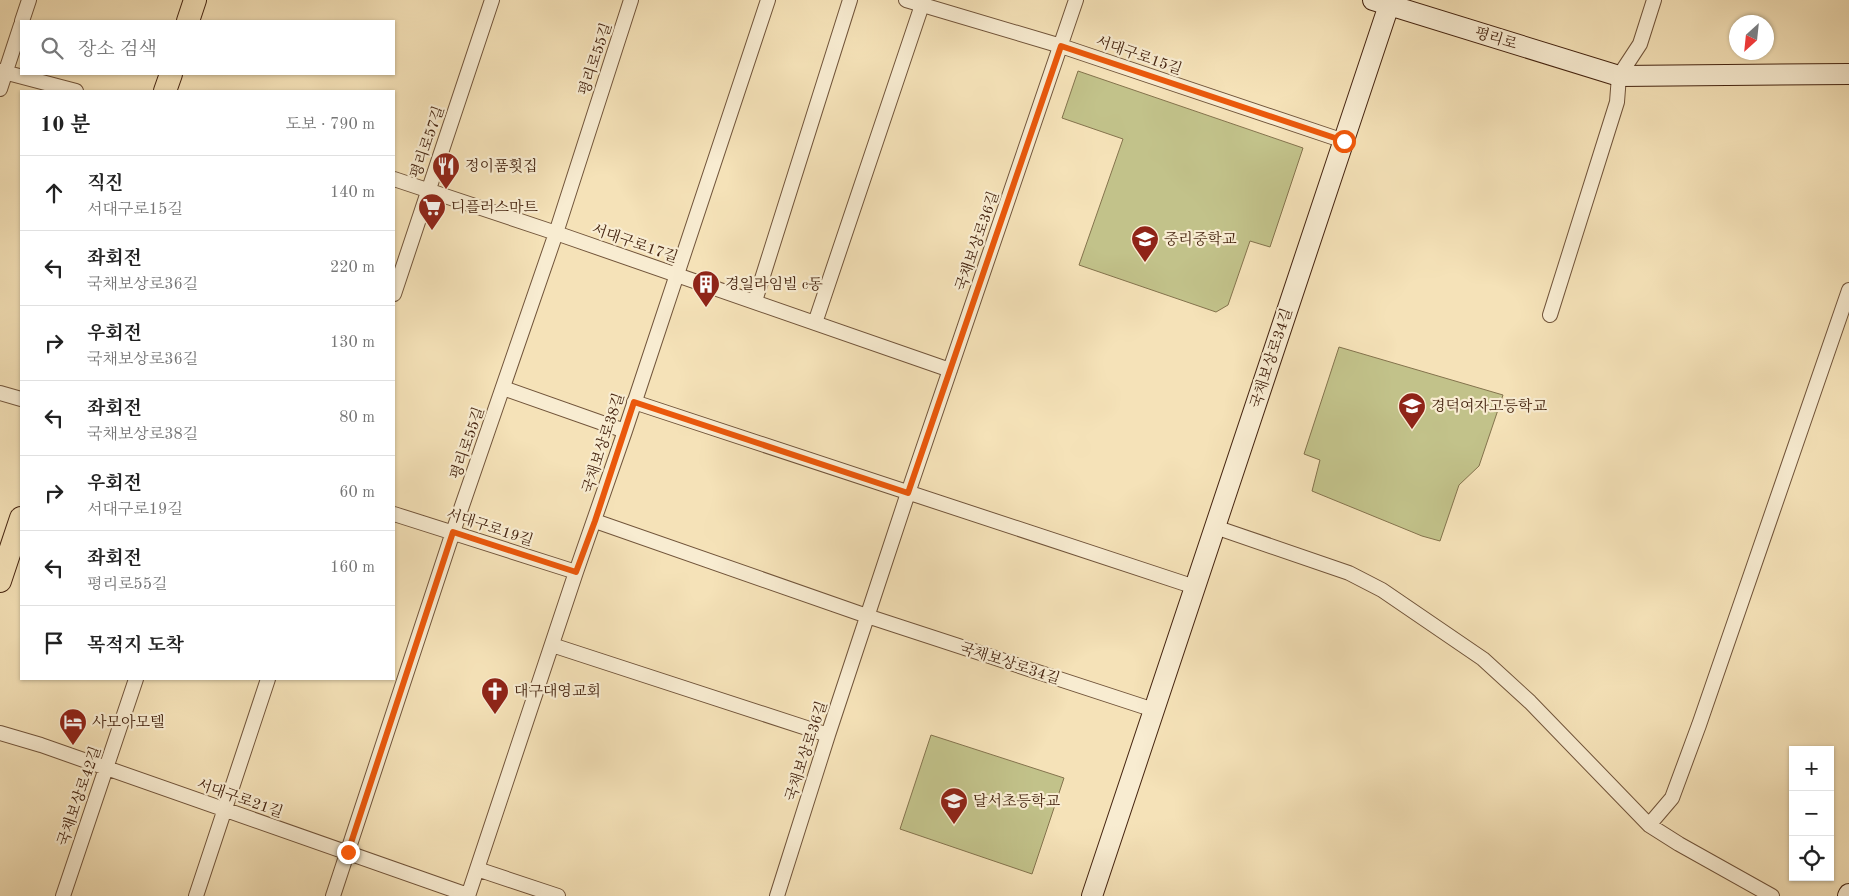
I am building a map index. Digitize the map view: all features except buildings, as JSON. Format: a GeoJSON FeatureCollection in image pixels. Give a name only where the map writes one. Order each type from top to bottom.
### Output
{"type":"FeatureCollection","features":[{"type":"Feature","properties":{"kind":"main road"},"geometry":{"type":"LineString","coordinates":[[188,20],[196,0]]}},
{"type":"Feature","properties":{"kind":"main road","name":"평리로"},"geometry":{"type":"LineString","coordinates":[[1395,4],[1619,76],[1849,74]]}},
{"type":"Feature","properties":{"kind":"main road","name":"국채보상로34길"},"geometry":{"type":"LineString","coordinates":[[1092,896],[1344,141],[1395,4]]}},
{"type":"Feature","properties":{"kind":"main road"},"geometry":{"type":"LineString","coordinates":[[165,90],[171,75]]}},
{"type":"Feature","properties":{"kind":"main road"},"geometry":{"type":"LineString","coordinates":[[0,581],[20,521]]}},
{"type":"Feature","properties":{"kind":"street"},"geometry":{"type":"LineString","coordinates":[[23,20],[30,0]]}},
{"type":"Feature","properties":{"kind":"street","name":"평리로57길"},"geometry":{"type":"LineString","coordinates":[[395,291],[492,0]]}},
{"type":"Feature","properties":{"kind":"street","name":"평리로55길"},"geometry":{"type":"LineString","coordinates":[[333,896],[453,532],[556,233],[632,0]]}},
{"type":"Feature","properties":{"kind":"street","name":"국채보상로38길"},"geometry":{"type":"LineString","coordinates":[[468,895],[576,572],[595,521],[768,0]]}},
{"type":"Feature","properties":{"kind":"street"},"geometry":{"type":"LineString","coordinates":[[755,301],[850,0]]}},
{"type":"Feature","properties":{"kind":"street","name":"서대구로15길"},"geometry":{"type":"LineString","coordinates":[[906,0],[1061,46],[1344,141]]}},
{"type":"Feature","properties":{"kind":"street","name":"국채보상로36길"},"geometry":{"type":"LineString","coordinates":[[777,896],[908,493],[1076,0]]}},
{"type":"Feature","properties":{"kind":"street"},"geometry":{"type":"LineString","coordinates":[[1550,316],[1617,102],[1619,76],[1640,44],[1654,0]]}},
{"type":"Feature","properties":{"kind":"street"},"geometry":{"type":"LineString","coordinates":[[815,323],[922,5]]}},
{"type":"Feature","properties":{"kind":"street"},"geometry":{"type":"LineString","coordinates":[[0,89],[3,72],[20,28]]}},
{"type":"Feature","properties":{"kind":"street"},"geometry":{"type":"LineString","coordinates":[[3,72],[72,90]]}},
{"type":"Feature","properties":{"kind":"street","name":"서대구로17길"},"geometry":{"type":"LineString","coordinates":[[395,179],[755,301],[950,370]]}},
{"type":"Feature","properties":{"kind":"street"},"geometry":{"type":"LineString","coordinates":[[1649,825],[1672,798],[1696,734],[1849,290]]}},
{"type":"Feature","properties":{"kind":"street"},"geometry":{"type":"LineString","coordinates":[[503,388],[625,431]]}},
{"type":"Feature","properties":{"kind":"street"},"geometry":{"type":"LineString","coordinates":[[0,392],[20,399]]}},
{"type":"Feature","properties":{"kind":"street"},"geometry":{"type":"LineString","coordinates":[[634,402],[1195,587]]}},
{"type":"Feature","properties":{"kind":"street","name":"서대구로19길"},"geometry":{"type":"LineString","coordinates":[[395,514],[576,572]]}},
{"type":"Feature","properties":{"kind":"street"},"geometry":{"type":"LineString","coordinates":[[595,521],[867,616]]}},
{"type":"Feature","properties":{"kind":"street"},"geometry":{"type":"LineString","coordinates":[[1215,526],[1349,573],[1382,590],[1483,659],[1530,702],[1649,825],[1772,896]]}},
{"type":"Feature","properties":{"kind":"street","name":"국채보상로34길"},"geometry":{"type":"LineString","coordinates":[[867,616],[1154,710]]}},
{"type":"Feature","properties":{"kind":"street"},"geometry":{"type":"LineString","coordinates":[[552,645],[828,735]]}},
{"type":"Feature","properties":{"kind":"street","name":"국채보상로42길"},"geometry":{"type":"LineString","coordinates":[[63,896],[136,680]]}},
{"type":"Feature","properties":{"kind":"street"},"geometry":{"type":"LineString","coordinates":[[196,896],[268,680]]}},
{"type":"Feature","properties":{"kind":"street","name":"서대구로21길"},"geometry":{"type":"LineString","coordinates":[[0,733],[41,745],[468,895]]}},
{"type":"Feature","properties":{"kind":"street"},"geometry":{"type":"LineString","coordinates":[[476,870],[558,896]]}},
{"type":"Feature","properties":{"kind":"green space"},"geometry":{"type":"Polygon","coordinates":[[[1078,71],[1303,148],[1270,247],[1250,241],[1228,305],[1216,312],[1079,265],[1123,139],[1062,118],[1078,71]]]}},
{"type":"Feature","properties":{"kind":"green space"},"geometry":{"type":"Polygon","coordinates":[[[1339,347],[1503,395],[1479,466],[1459,485],[1440,541],[1422,536],[1312,491],[1320,460],[1304,454],[1339,347]]]}},
{"type":"Feature","properties":{"kind":"green space"},"geometry":{"type":"Polygon","coordinates":[[[931,735],[1064,778],[1032,874],[900,829],[931,735]]]}},
{"type":"Feature","properties":{"kind":"place","name":"정이품횟집"},"geometry":{"type":"Point","coordinates":[446,190]}},
{"type":"Feature","properties":{"kind":"place","name":"디플러스마트"},"geometry":{"type":"Point","coordinates":[432,231]}},
{"type":"Feature","properties":{"kind":"place","name":"중리중학교"},"geometry":{"type":"Point","coordinates":[1145,263]}},
{"type":"Feature","properties":{"kind":"place","name":"경일라임빌 c동"},"geometry":{"type":"Point","coordinates":[706,308]}},
{"type":"Feature","properties":{"kind":"place","name":"경덕여자고등학교"},"geometry":{"type":"Point","coordinates":[1412,430]}},
{"type":"Feature","properties":{"kind":"place","name":"대구대영교회"},"geometry":{"type":"Point","coordinates":[495,715]}},
{"type":"Feature","properties":{"kind":"place","name":"사모아모텔"},"geometry":{"type":"Point","coordinates":[73,746]}},
{"type":"Feature","properties":{"kind":"place","name":"달서초등학교"},"geometry":{"type":"Point","coordinates":[954,825]}},
{"type":"Feature","properties":{"kind":"route"},"geometry":{"type":"LineString","coordinates":[[348,852],[453,532],[576,572],[595,521],[634,402],[908,493],[1061,46],[1344,141]]}}]}
